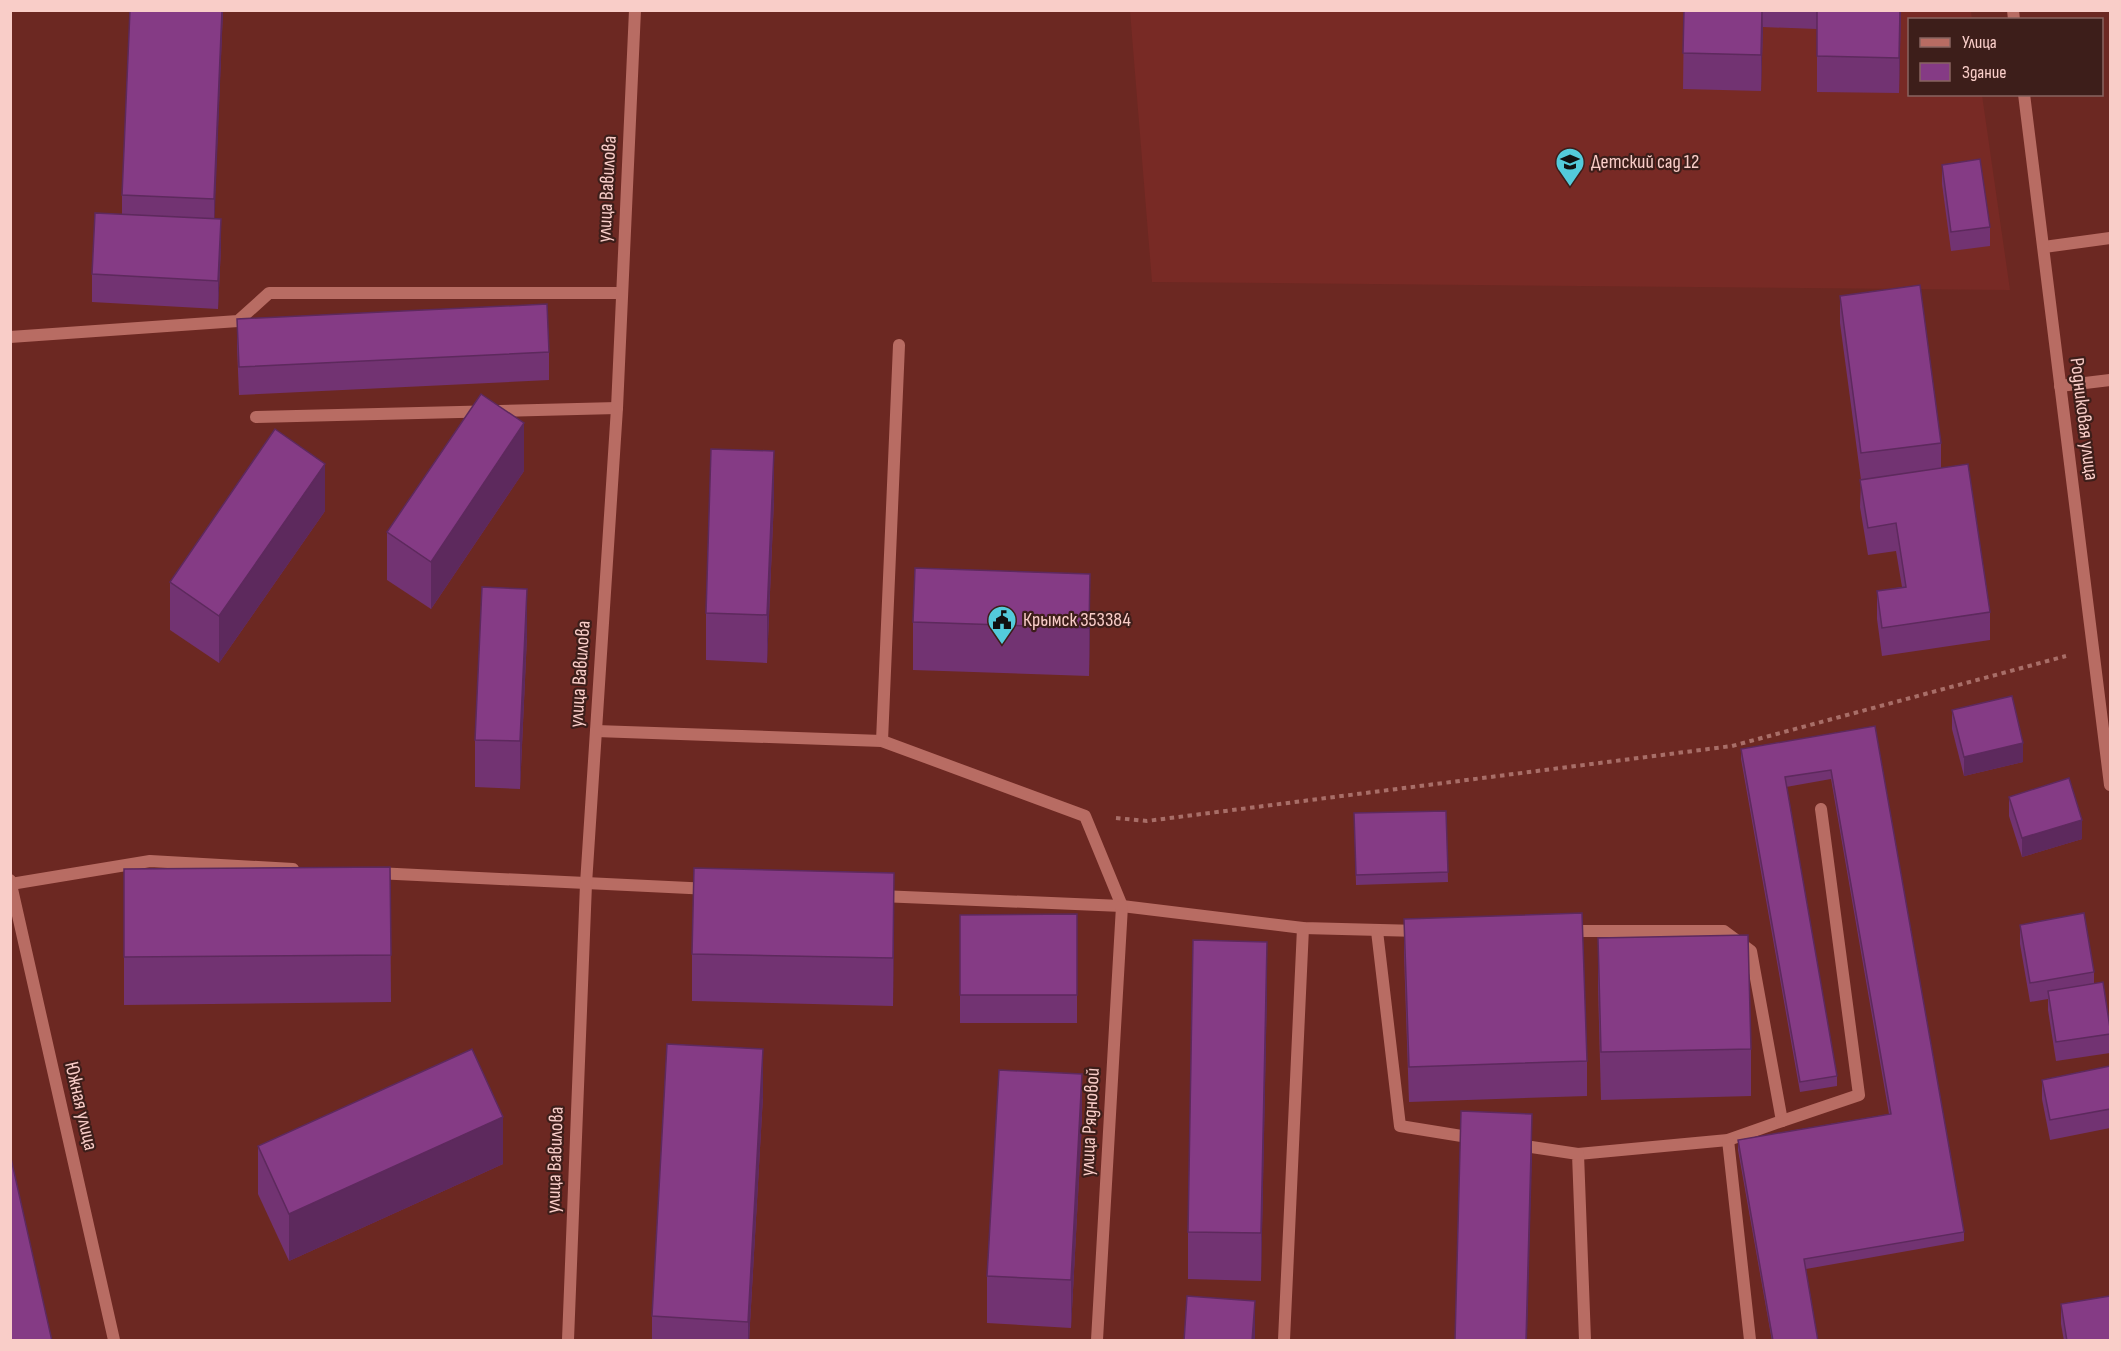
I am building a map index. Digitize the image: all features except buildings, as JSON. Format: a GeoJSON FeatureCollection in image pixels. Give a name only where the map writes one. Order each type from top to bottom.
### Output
{"type":"FeatureCollection","features":[{"type":"Feature","properties":{"kind":"street","name":"улица Вавилова"},"geometry":{"type":"LineString","coordinates":[[568,1341],[586,884],[617,408],[635,10]]}},
{"type":"Feature","properties":{"kind":"street","name":"Родниковая улица"},"geometry":{"type":"LineString","coordinates":[[2024,96],[2110,785]]}},
{"type":"Feature","properties":{"kind":"street"},"geometry":{"type":"LineString","coordinates":[[2043,247],[2110,237]]}},
{"type":"Feature","properties":{"kind":"street"},"geometry":{"type":"LineString","coordinates":[[10,337],[238,321],[269,293],[621,293]]}},
{"type":"Feature","properties":{"kind":"street"},"geometry":{"type":"LineString","coordinates":[[882,741],[899,345]]}},
{"type":"Feature","properties":{"kind":"street"},"geometry":{"type":"LineString","coordinates":[[2060,386],[2110,380]]}},
{"type":"Feature","properties":{"kind":"street"},"geometry":{"type":"LineString","coordinates":[[256,417],[617,408]]}},
{"type":"Feature","properties":{"kind":"street"},"geometry":{"type":"LineString","coordinates":[[596,731],[882,741],[1085,816],[1122,906]]}},
{"type":"Feature","properties":{"kind":"street"},"geometry":{"type":"LineString","coordinates":[[1377,931],[1400,1126],[1578,1154],[1728,1140],[1859,1095],[1821,809]]}},
{"type":"Feature","properties":{"kind":"street"},"geometry":{"type":"LineString","coordinates":[[11,882],[150,861],[303,869]]}},
{"type":"Feature","properties":{"kind":"street"},"geometry":{"type":"LineString","coordinates":[[362,873],[717,890]]}},
{"type":"Feature","properties":{"kind":"street","name":"Южная улица"},"geometry":{"type":"LineString","coordinates":[[11,882],[114,1341]]}},
{"type":"Feature","properties":{"kind":"street"},"geometry":{"type":"LineString","coordinates":[[872,896],[1122,906],[1303,928],[1437,931]]}},
{"type":"Feature","properties":{"kind":"street","name":"улица Рядновой"},"geometry":{"type":"LineString","coordinates":[[1097,1341],[1122,906]]}},
{"type":"Feature","properties":{"kind":"street"},"geometry":{"type":"LineString","coordinates":[[1284,1341],[1303,928]]}},
{"type":"Feature","properties":{"kind":"street"},"geometry":{"type":"LineString","coordinates":[[1556,931],[1724,931],[1751,951],[1782,1121]]}},
{"type":"Feature","properties":{"kind":"street"},"geometry":{"type":"LineString","coordinates":[[1728,1140],[1750,1341]]}},
{"type":"Feature","properties":{"kind":"street"},"geometry":{"type":"LineString","coordinates":[[1578,1154],[1585,1341]]}},
{"type":"Feature","properties":{"kind":"path"},"geometry":{"type":"LineString","coordinates":[[1085,816],[1147,820],[1732,746],[2093,649]]}},
{"type":"Feature","properties":{"kind":"shaded area","name":"Детский сад 12"},"geometry":{"type":"Polygon","coordinates":[[[1130,11],[1971,11],[1972,18],[1908,18],[1908,96],[1982,96],[2010,290],[1152,282],[1130,11]]]}},
{"type":"Feature","properties":{"kind":"place","name":"Детский сад 12"},"geometry":{"type":"Point","coordinates":[1570,188]}},
{"type":"Feature","properties":{"kind":"place","name":"Крымск 353384"},"geometry":{"type":"Point","coordinates":[1002,646]}}]}
